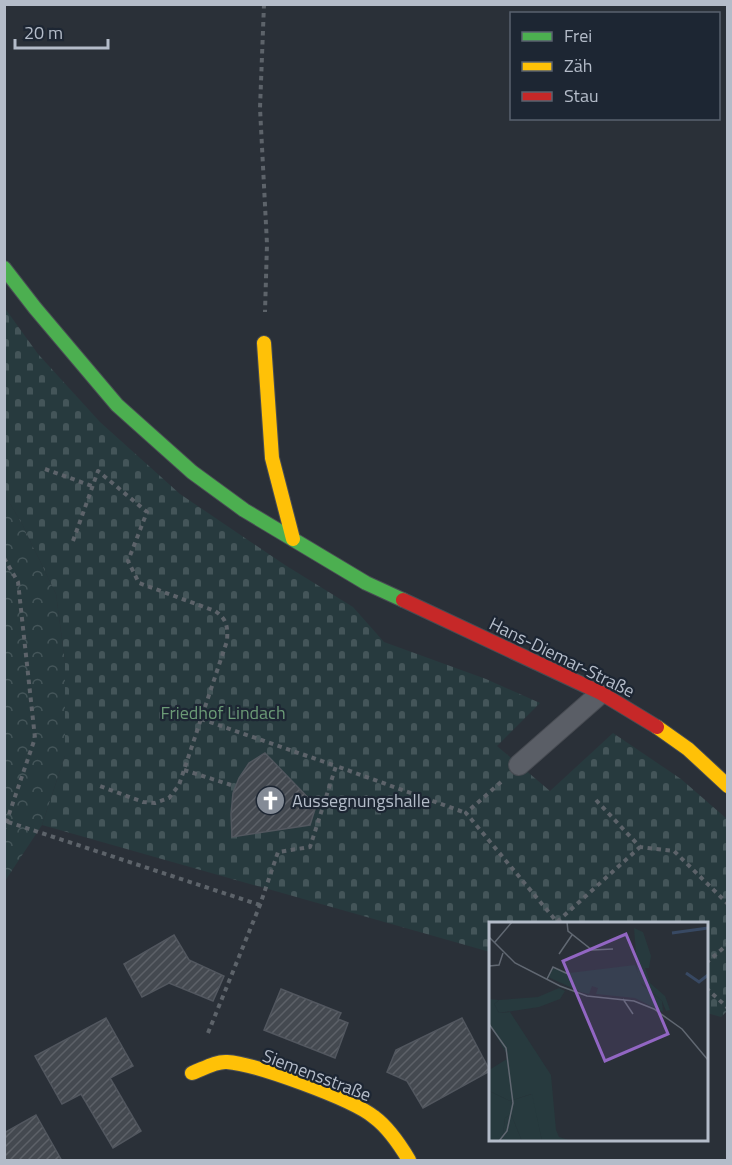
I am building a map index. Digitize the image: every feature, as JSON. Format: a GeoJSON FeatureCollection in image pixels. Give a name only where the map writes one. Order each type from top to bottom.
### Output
{"type":"FeatureCollection","features":[{"type":"Feature","properties":{"kind":"street","name":"Hans-Diemar-Straße"},"geometry":{"type":"LineString","coordinates":[[4,268],[117,405],[192,472],[244,510],[366,583],[600,693],[644,718],[688,749],[728,786]]}},
{"type":"Feature","properties":{"kind":"street"},"geometry":{"type":"LineString","coordinates":[[264,344],[272,458],[293,539]]}},
{"type":"Feature","properties":{"kind":"street","name":"Siemensstraße"},"geometry":{"type":"LineString","coordinates":[[192,1072],[225,1062],[262,1071],[328,1094],[373,1116],[400,1145],[409,1161]]}},
{"type":"Feature","properties":{"kind":"lane"},"geometry":{"type":"LineString","coordinates":[[519,765],[600,693]]}},
{"type":"Feature","properties":{"kind":"path"},"geometry":{"type":"LineString","coordinates":[[264,4],[260,108],[267,244],[264,344]]}},
{"type":"Feature","properties":{"kind":"path"},"geometry":{"type":"LineString","coordinates":[[45,469],[92,486]]}},
{"type":"Feature","properties":{"kind":"path"},"geometry":{"type":"LineString","coordinates":[[73,541],[98,471],[147,512],[128,561],[139,582],[205,606],[223,617],[228,627],[227,641],[184,770],[169,798],[155,803],[143,802],[97,785]]}},
{"type":"Feature","properties":{"kind":"path"},"geometry":{"type":"LineString","coordinates":[[4,558],[18,582],[35,738],[4,830]]}},
{"type":"Feature","properties":{"kind":"path"},"geometry":{"type":"LineString","coordinates":[[201,719],[466,813],[556,922],[640,847]]}},
{"type":"Feature","properties":{"kind":"path"},"geometry":{"type":"LineString","coordinates":[[466,813],[519,765]]}},
{"type":"Feature","properties":{"kind":"path"},"geometry":{"type":"LineString","coordinates":[[209,1067],[205,1040],[260,905],[278,852],[309,847],[336,766]]}},
{"type":"Feature","properties":{"kind":"path"},"geometry":{"type":"LineString","coordinates":[[184,770],[231,785]]}},
{"type":"Feature","properties":{"kind":"path"},"geometry":{"type":"LineString","coordinates":[[596,800],[640,847],[674,851],[728,904]]}},
{"type":"Feature","properties":{"kind":"path"},"geometry":{"type":"LineString","coordinates":[[8,822],[260,905]]}},
{"type":"Feature","properties":{"kind":"path"},"geometry":{"type":"LineString","coordinates":[[708,961],[728,944]]}},
{"type":"Feature","properties":{"kind":"path"},"geometry":{"type":"LineString","coordinates":[[708,990],[728,1008]]}},
{"type":"Feature","properties":{"kind":"green space","name":"Friedhof Lindach"},"geometry":{"type":"Polygon","coordinates":[[[4,307],[38,354],[100,422],[180,494],[285,565],[353,607],[384,642],[486,679],[540,703],[497,746],[550,791],[613,733],[681,779],[727,819],[727,1011],[721,1017],[708,1013],[708,922],[489,922],[489,952],[42,825],[65,756],[65,662],[56,594],[22,524],[5,495],[4,307]]]}},
{"type":"Feature","properties":{"kind":"green space"},"geometry":{"type":"Polygon","coordinates":[[[5,495],[22,524],[56,594],[65,662],[65,756],[42,825],[5,881],[5,495]]]}},
{"type":"Feature","properties":{"kind":"building","name":"Aussegnungshalle"},"geometry":{"type":"Polygon","coordinates":[[[265,753],[316,806],[310,825],[232,837],[233,793],[249,763],[265,753]]]}},
{"type":"Feature","properties":{"kind":"building"},"geometry":{"type":"Polygon","coordinates":[[[174,935],[189,960],[224,976],[213,1001],[169,983],[142,997],[124,964],[174,935]]]}},
{"type":"Feature","properties":{"kind":"building"},"geometry":{"type":"Polygon","coordinates":[[[281,989],[341,1013],[338,1019],[348,1023],[335,1058],[264,1030],[281,989]]]}},
{"type":"Feature","properties":{"kind":"building"},"geometry":{"type":"Polygon","coordinates":[[[106,1018],[133,1066],[110,1078],[141,1131],[113,1148],[81,1094],[62,1104],[35,1056],[106,1018]]]}},
{"type":"Feature","properties":{"kind":"building"},"geometry":{"type":"Polygon","coordinates":[[[462,1018],[489,1072],[423,1108],[407,1081],[387,1072],[396,1050],[462,1018]]]}},
{"type":"Feature","properties":{"kind":"building"},"geometry":{"type":"Polygon","coordinates":[[[36,1115],[62,1161],[4,1161],[4,1133],[36,1115]]]}},
{"type":"Feature","properties":{"kind":"traffic: fast"},"geometry":{"type":"LineString","coordinates":[[4,268],[117,405],[192,472],[244,510],[366,583],[403,600]]}},
{"type":"Feature","properties":{"kind":"traffic: slow"},"geometry":{"type":"LineString","coordinates":[[264,343],[272,458],[293,539]]}},
{"type":"Feature","properties":{"kind":"traffic: slow"},"geometry":{"type":"LineString","coordinates":[[657,727],[688,749],[728,786]]}},
{"type":"Feature","properties":{"kind":"traffic: slow"},"geometry":{"type":"LineString","coordinates":[[192,1073],[214,1064],[227,1062],[259,1069],[325,1092],[363,1110],[379,1121],[394,1137],[409,1160]]}},
{"type":"Feature","properties":{"kind":"traffic: jam"},"geometry":{"type":"LineString","coordinates":[[403,600],[601,693],[657,727]]}},
{"type":"Feature","properties":{"kind":"place","name":"Aussegnungshalle"},"geometry":{"type":"Point","coordinates":[271,800]}}]}
